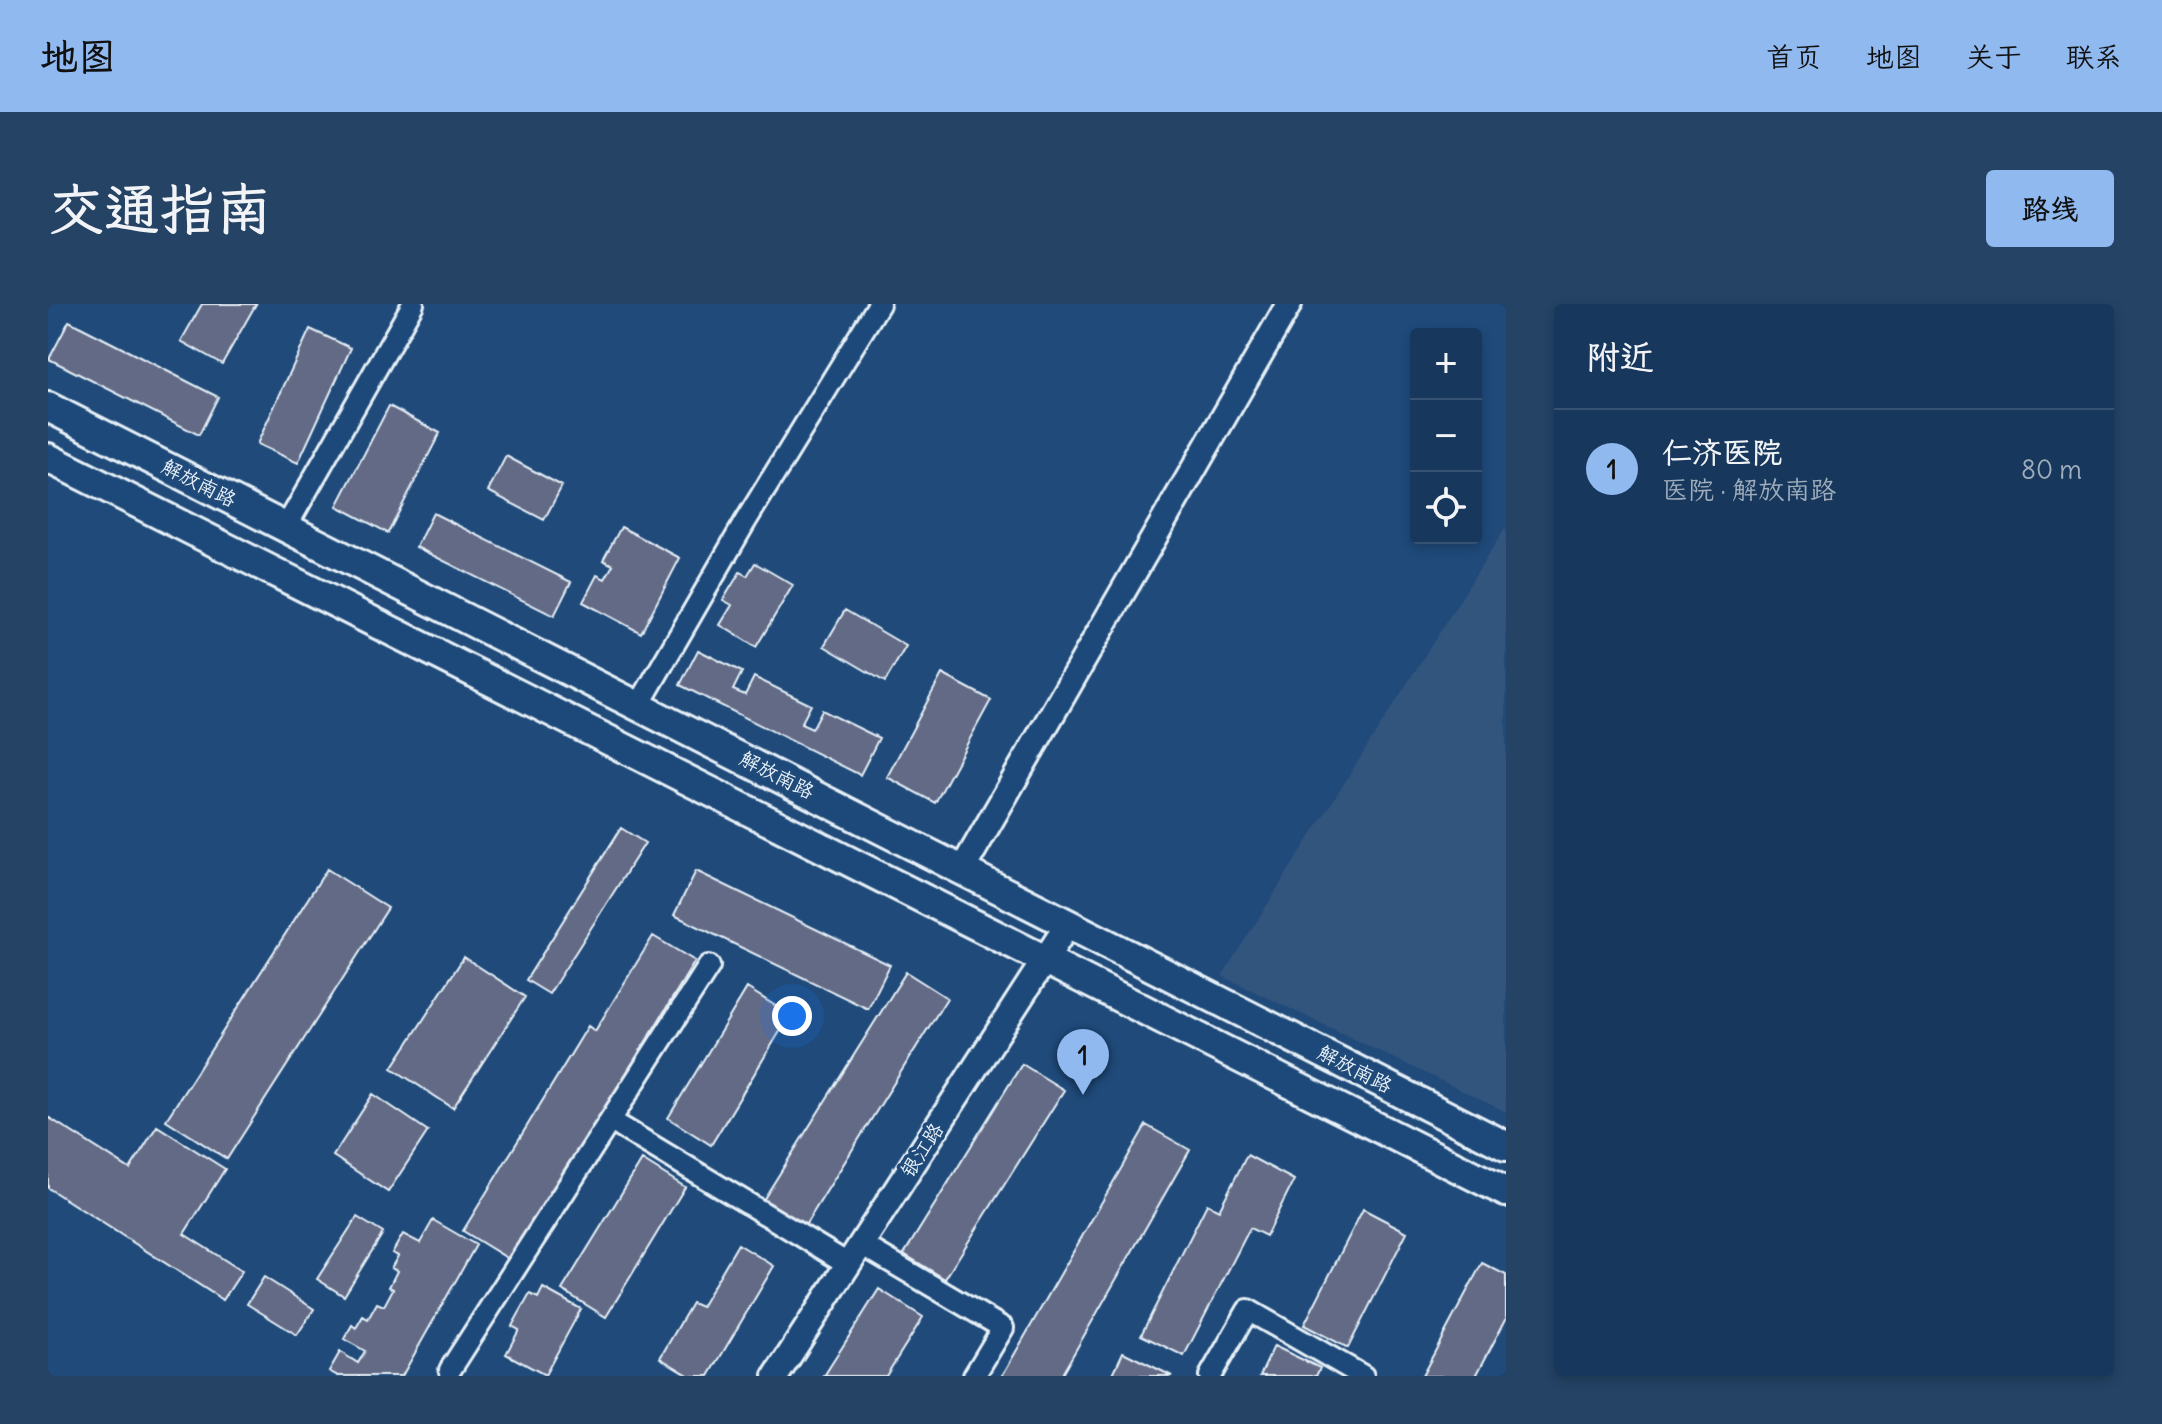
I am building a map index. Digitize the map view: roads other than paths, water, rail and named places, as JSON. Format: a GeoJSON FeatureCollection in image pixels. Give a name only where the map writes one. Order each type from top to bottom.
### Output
{"type":"FeatureCollection","features":[{"type":"Feature","properties":{"kind":"main road","name":"解放南路"},"geometry":{"type":"LineString","coordinates":[[48,407],[1506,1146]]}},
{"type":"Feature","properties":{"kind":"main road"},"geometry":{"type":"LineString","coordinates":[[48,458],[1506,1192]]}},
{"type":"Feature","properties":{"kind":"street"},"geometry":{"type":"LineString","coordinates":[[286,527],[413,304]]}},
{"type":"Feature","properties":{"kind":"street"},"geometry":{"type":"LineString","coordinates":[[639,705],[745,522],[879,304]]}},
{"type":"Feature","properties":{"kind":"street"},"geometry":{"type":"LineString","coordinates":[[962,870],[1289,304]]}},
{"type":"Feature","properties":{"kind":"street","name":"银江路"},"geometry":{"type":"LineString","coordinates":[[776,1376],[1068,924]]}},
{"type":"Feature","properties":{"kind":"street"},"geometry":{"type":"LineString","coordinates":[[450,1370],[709,966]]}},
{"type":"Feature","properties":{"kind":"street"},"geometry":{"type":"LineString","coordinates":[[611,1121],[855,1254],[1003,1328],[974,1376]]}},
{"type":"Feature","properties":{"kind":"street"},"geometry":{"type":"LineString","coordinates":[[1210,1376],[1248,1310],[1363,1376]]}},
{"type":"Feature","properties":{"kind":"place","name":"仁济医院"},"geometry":{"type":"Point","coordinates":[1083,1095]}}]}
